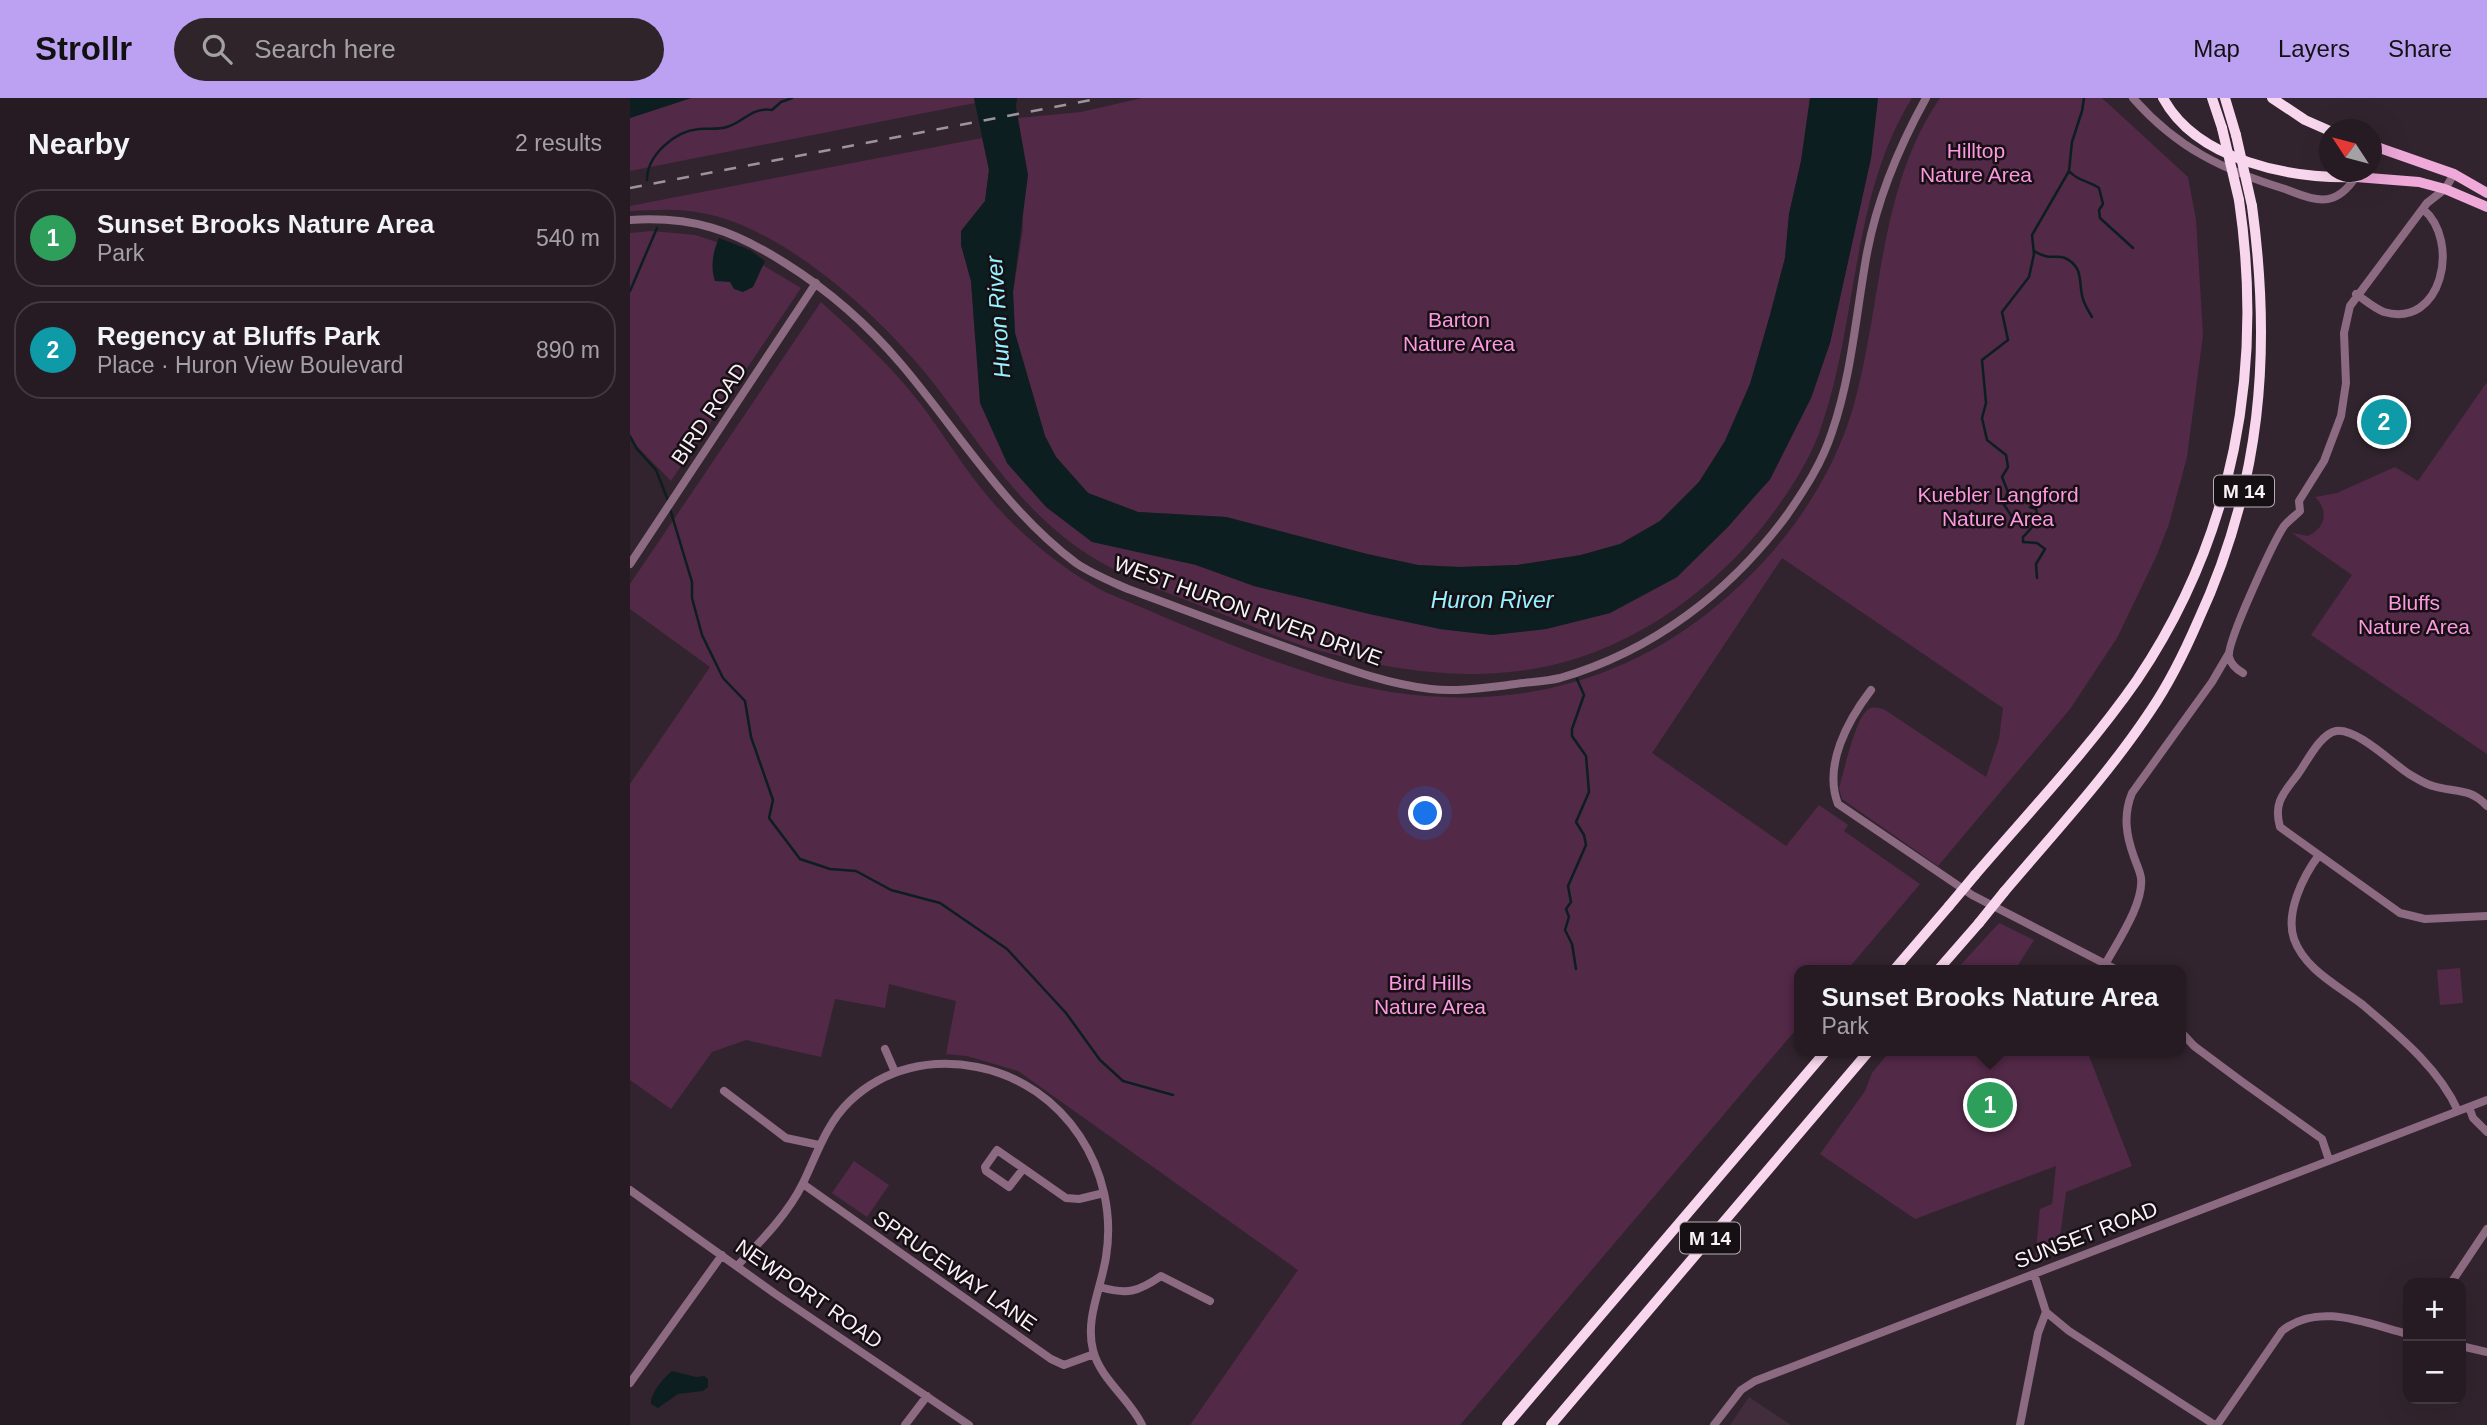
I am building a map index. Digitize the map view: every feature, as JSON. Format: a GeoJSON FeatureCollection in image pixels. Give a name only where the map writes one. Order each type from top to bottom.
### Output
{"type":"FeatureCollection","features":[{"type":"Feature","properties":{"kind":"highway"},"geometry":{"type":"LineString","coordinates":[[2163,98],[2184,125],[2213,145],[2262,166],[2319,178]]}},
{"type":"Feature","properties":{"kind":"highway","name":"M 14"},"geometry":{"type":"LineString","coordinates":[[1898,965],[2090,741],[2137,680],[2196,575],[2225,488],[2245,390],[2248,278],[2239,200],[2213,98]]}},
{"type":"Feature","properties":{"kind":"highway","name":"M 14"},"geometry":{"type":"LineString","coordinates":[[1942,965],[2098,782],[2151,710],[2185,650],[2211,593],[2232,535],[2245,486],[2259,404],[2262,339],[2260,271],[2252,206],[2225,98]]}},
{"type":"Feature","properties":{"kind":"highway"},"geometry":{"type":"LineString","coordinates":[[2272,98],[2319,126]]}},
{"type":"Feature","properties":{"kind":"highway","name":"M 14"},"geometry":{"type":"LineString","coordinates":[[1507,1425],[1822,1056]]}},
{"type":"Feature","properties":{"kind":"highway","name":"M 14"},"geometry":{"type":"LineString","coordinates":[[1551,1425],[1866,1056]]}},
{"type":"Feature","properties":{"kind":"main road"},"geometry":{"type":"LineString","coordinates":[[2382,150],[2454,174],[2487,193]]}},
{"type":"Feature","properties":{"kind":"main road"},"geometry":{"type":"LineString","coordinates":[[2382,177],[2445,189],[2487,207]]}},
{"type":"Feature","properties":{"kind":"street","name":"WEST HURON RIVER DRIVE"},"geometry":{"type":"LineString","coordinates":[[630,220],[684,222],[726,231],[753,243],[816,283],[873,333],[899,361],[1001,492],[1056,546],[1096,575],[1359,673],[1432,689],[1479,689],[1558,678],[1610,660],[1642,645],[1682,620],[1762,549],[1810,481],[1832,435],[1845,389],[1868,250],[1878,212],[1906,136],[1926,98]]}},
{"type":"Feature","properties":{"kind":"street"},"geometry":{"type":"LineString","coordinates":[[2133,98],[2164,130],[2208,160],[2260,182],[2321,199],[2332,198],[2343,192],[2351,182]]}},
{"type":"Feature","properties":{"kind":"street"},"geometry":{"type":"LineString","coordinates":[[2106,963],[2134,910],[2140,891],[2141,877],[2126,831],[2127,805],[2132,793],[2212,682],[2228,653],[2231,637],[2246,610],[2270,549],[2286,524],[2300,511],[2299,501],[2324,461],[2344,402],[2344,333],[2346,317],[2356,294],[2423,209],[2445,189],[2454,174]]}},
{"type":"Feature","properties":{"kind":"street"},"geometry":{"type":"LineString","coordinates":[[2356,294],[2374,307],[2394,313],[2413,310],[2432,295],[2441,277],[2444,262],[2436,223],[2423,209]]}},
{"type":"Feature","properties":{"kind":"street","name":"BIRD ROAD"},"geometry":{"type":"LineString","coordinates":[[630,564],[816,283]]}},
{"type":"Feature","properties":{"kind":"street"},"geometry":{"type":"LineString","coordinates":[[2228,653],[2231,664],[2242,673]]}},
{"type":"Feature","properties":{"kind":"street"},"geometry":{"type":"LineString","coordinates":[[1871,690],[1845,730],[1833,770],[1833,792],[1838,804],[1972,895],[2109,965]]}},
{"type":"Feature","properties":{"kind":"street"},"geometry":{"type":"LineString","coordinates":[[2487,806],[2478,797],[2465,791],[2432,786],[2409,774],[2358,737],[2337,731],[2328,734],[2319,744],[2281,799],[2276,812],[2280,827],[2400,913],[2425,919],[2487,916]]}},
{"type":"Feature","properties":{"kind":"street"},"geometry":{"type":"LineString","coordinates":[[2319,855],[2296,893],[2294,939],[2305,958],[2327,980],[2361,1004],[2413,1050],[2450,1093],[2458,1111]]}},
{"type":"Feature","properties":{"kind":"street"},"geometry":{"type":"LineString","coordinates":[[2186,1037],[2222,1067],[2322,1139],[2329,1160]]}},
{"type":"Feature","properties":{"kind":"street"},"geometry":{"type":"LineString","coordinates":[[885,1049],[895,1072]]}},
{"type":"Feature","properties":{"kind":"street"},"geometry":{"type":"LineString","coordinates":[[737,1266],[761,1242],[803,1184],[819,1145],[838,1114],[851,1100],[895,1072],[928,1063],[958,1063],[1018,1079],[1065,1115],[1094,1159],[1104,1193],[1108,1240],[1089,1332],[1094,1354],[1103,1371],[1136,1411],[1142,1425]]}},
{"type":"Feature","properties":{"kind":"street"},"geometry":{"type":"LineString","coordinates":[[724,1091],[786,1138],[819,1145]]}},
{"type":"Feature","properties":{"kind":"street","name":"SUNSET ROAD"},"geometry":{"type":"LineString","coordinates":[[1714,1425],[1741,1390],[1755,1381],[2487,1100]]}},
{"type":"Feature","properties":{"kind":"street"},"geometry":{"type":"LineString","coordinates":[[2469,1107],[2473,1118],[2487,1132]]}},
{"type":"Feature","properties":{"kind":"street"},"geometry":{"type":"LineString","coordinates":[[1023,1169],[1009,1187],[994,1178],[985,1167],[997,1150],[1066,1198],[1079,1199],[1104,1193]]}},
{"type":"Feature","properties":{"kind":"street","name":"SPRUCEWAY LANE"},"geometry":{"type":"LineString","coordinates":[[803,1184],[1051,1359],[1064,1364],[1094,1354]]}},
{"type":"Feature","properties":{"kind":"street","name":"NEWPORT ROAD"},"geometry":{"type":"LineString","coordinates":[[630,1189],[969,1425]]}},
{"type":"Feature","properties":{"kind":"street"},"geometry":{"type":"LineString","coordinates":[[2454,1278],[2487,1229]]}},
{"type":"Feature","properties":{"kind":"street"},"geometry":{"type":"LineString","coordinates":[[630,1383],[722,1255]]}},
{"type":"Feature","properties":{"kind":"street"},"geometry":{"type":"LineString","coordinates":[[2034,1274],[2046,1312],[2069,1331],[2216,1425],[2282,1331],[2293,1322],[2317,1315],[2339,1317],[2403,1333]]}},
{"type":"Feature","properties":{"kind":"street"},"geometry":{"type":"LineString","coordinates":[[1100,1287],[1117,1292],[1131,1292],[1144,1288],[1161,1276],[1210,1301]]}},
{"type":"Feature","properties":{"kind":"street"},"geometry":{"type":"LineString","coordinates":[[2020,1425],[2038,1333],[2046,1312]]}},
{"type":"Feature","properties":{"kind":"street"},"geometry":{"type":"LineString","coordinates":[[2466,1347],[2487,1352]]}},
{"type":"Feature","properties":{"kind":"street"},"geometry":{"type":"LineString","coordinates":[[905,1425],[927,1396]]}},
{"type":"Feature","properties":{"kind":"shaded area"},"geometry":{"type":"Polygon","coordinates":[[[1749,1397],[1791,1425],[1730,1425],[1749,1397]]]}},
{"type":"Feature","properties":{"kind":"green space"},"geometry":{"type":"Polygon","coordinates":[[[691,98],[974,98],[975,103],[630,171],[630,118],[691,98]]]}},
{"type":"Feature","properties":{"kind":"green space","name":"Barton Nature Area"},"geometry":{"type":"Polygon","coordinates":[[[1142,98],[1810,98],[1801,161],[1789,214],[1785,258],[1770,315],[1750,384],[1725,441],[1699,482],[1660,521],[1621,544],[1581,555],[1517,565],[1459,567],[1418,565],[1226,517],[1138,512],[1088,493],[1056,457],[1045,436],[1015,333],[1013,292],[1023,229],[1018,118],[1081,112],[1142,98]]]}},
{"type":"Feature","properties":{"kind":"green space"},"geometry":{"type":"Polygon","coordinates":[[[1878,98],[1912,98],[1892,137],[1876,178],[1865,220],[1841,351],[1818,436],[1789,491],[1743,549],[1717,575],[1657,621],[1590,654],[1555,665],[1518,671],[1440,673],[1388,666],[1313,649],[1115,570],[1077,547],[1040,516],[1007,480],[911,356],[859,304],[798,256],[734,222],[702,213],[684,210],[630,211],[630,206],[982,138],[989,170],[985,201],[961,231],[961,245],[971,281],[975,338],[1007,463],[1196,565],[1254,586],[1440,629],[1492,635],[1546,629],[1610,613],[1677,577],[1770,480],[1811,398],[1830,343],[1871,158],[1878,98]]]}},
{"type":"Feature","properties":{"kind":"green space","name":"Bird Hills Nature Area"},"geometry":{"type":"Polygon","coordinates":[[[1940,98],[2102,98],[2188,177],[2196,220],[2203,335],[2187,457],[2169,524],[2117,638],[2070,709],[1938,866],[1842,799],[1839,788],[1860,722],[1864,713],[1871,708],[1885,710],[1986,777],[1999,739],[2003,708],[1782,558],[1652,753],[1786,846],[1819,805],[1848,825],[1844,831],[1920,884],[1851,965],[1794,965],[1794,1032],[1460,1425],[1190,1425],[1298,1270],[1018,1071],[967,1056],[946,1054],[956,1001],[889,984],[885,1008],[835,999],[821,1057],[746,1040],[712,1052],[671,1109],[630,1080],[630,784],[710,667],[630,609],[630,584],[821,302],[904,384],[1004,515],[1052,558],[1105,592],[1262,657],[1316,675],[1370,688],[1424,696],[1477,697],[1528,692],[1579,681],[1628,662],[1675,636],[1742,583],[1783,539],[1801,515],[1831,464],[1853,408],[1863,369],[1893,209],[1904,170],[1920,133],[1940,98]]]}},
{"type":"Feature","properties":{"kind":"green space"},"geometry":{"type":"Polygon","coordinates":[[[652,231],[695,235],[734,248],[801,288],[671,481],[630,439],[630,233],[652,231]]]}},
{"type":"Feature","properties":{"kind":"green space","name":"Bluffs Nature Area"},"geometry":{"type":"Polygon","coordinates":[[[2487,382],[2487,754],[2311,635],[2352,575],[2292,533],[2308,536],[2322,524],[2324,513],[2315,497],[2337,493],[2395,467],[2418,481],[2487,382]]]}},
{"type":"Feature","properties":{"kind":"green space"},"geometry":{"type":"Polygon","coordinates":[[[1999,923],[2034,940],[2018,965],[1961,965],[1999,923]]]}},
{"type":"Feature","properties":{"kind":"green space"},"geometry":{"type":"Polygon","coordinates":[[[2460,968],[2463,1003],[2440,1005],[2437,970],[2460,968]]]}},
{"type":"Feature","properties":{"kind":"green space"},"geometry":{"type":"Polygon","coordinates":[[[1886,1056],[2089,1056],[2132,1166],[2066,1192],[2058,1252],[2035,1260],[2040,1209],[2052,1204],[2056,1166],[1915,1219],[1820,1154],[1865,1091],[1872,1073],[1886,1056]]]}},
{"type":"Feature","properties":{"kind":"green space"},"geometry":{"type":"Polygon","coordinates":[[[854,1161],[889,1185],[867,1217],[832,1193],[854,1161]]]}},
{"type":"Feature","properties":{"kind":"water"},"geometry":{"type":"Polygon","coordinates":[[[630,98],[691,98],[630,118],[630,98]]]}},
{"type":"Feature","properties":{"kind":"water","name":"Huron River"},"geometry":{"type":"Polygon","coordinates":[[[974,98],[1017,98],[1016,107],[1028,175],[1013,292],[1015,333],[1045,436],[1056,457],[1088,493],[1138,512],[1226,517],[1418,565],[1459,567],[1517,565],[1581,555],[1620,544],[1660,521],[1699,482],[1725,441],[1750,384],[1770,315],[1785,258],[1789,214],[1801,161],[1810,98],[1878,98],[1871,158],[1830,343],[1811,398],[1770,479],[1728,527],[1677,577],[1610,613],[1546,629],[1492,635],[1440,629],[1369,614],[1254,586],[1196,565],[1092,542],[1046,507],[1007,463],[980,403],[971,281],[961,245],[961,231],[985,201],[989,170],[974,98]]]}},
{"type":"Feature","properties":{"kind":"water"},"geometry":{"type":"Polygon","coordinates":[[[719,238],[750,250],[765,261],[753,287],[743,292],[734,289],[730,282],[715,281],[713,259],[719,238]]]}},
{"type":"Feature","properties":{"kind":"water"},"geometry":{"type":"Polygon","coordinates":[[[672,1371],[696,1377],[704,1376],[708,1379],[708,1387],[703,1391],[678,1394],[658,1408],[651,1404],[653,1396],[661,1382],[672,1371]]]}},
{"type":"Feature","properties":{"kind":"waterway"},"geometry":{"type":"LineString","coordinates":[[647,180],[648,171],[657,153],[672,139],[699,129],[727,127],[758,111],[772,110],[781,102],[792,98]]}},
{"type":"Feature","properties":{"kind":"waterway"},"geometry":{"type":"LineString","coordinates":[[2012,517],[2003,503],[2008,492],[2002,477],[2008,467],[2006,455],[1987,440],[1982,418],[1986,403],[1982,360],[2008,340],[2002,312],[2029,277],[2034,254],[2032,235],[2069,171],[2072,142],[2084,98]]}},
{"type":"Feature","properties":{"kind":"waterway"},"geometry":{"type":"LineString","coordinates":[[2070,172],[2099,188],[2103,204],[2099,210],[2100,218],[2133,248]]}},
{"type":"Feature","properties":{"kind":"waterway"},"geometry":{"type":"LineString","coordinates":[[630,291],[657,228]]}},
{"type":"Feature","properties":{"kind":"waterway"},"geometry":{"type":"LineString","coordinates":[[2034,251],[2072,262],[2080,277],[2082,296],[2092,317]]}},
{"type":"Feature","properties":{"kind":"waterway"},"geometry":{"type":"LineString","coordinates":[[630,436],[637,449],[656,470],[669,503]]}},
{"type":"Feature","properties":{"kind":"waterway"},"geometry":{"type":"LineString","coordinates":[[2030,507],[2036,509],[2037,518],[2023,537],[2023,542],[2037,543],[2045,549],[2036,564],[2037,578]]}},
{"type":"Feature","properties":{"kind":"waterway"},"geometry":{"type":"LineString","coordinates":[[670,509],[692,582],[692,598],[702,635],[723,678],[745,701],[751,737],[773,800],[769,818],[800,859],[830,869],[856,871],[891,890],[940,903],[1007,949],[1066,1013],[1100,1060],[1123,1081],[1173,1095]]}},
{"type":"Feature","properties":{"kind":"waterway"},"geometry":{"type":"LineString","coordinates":[[1576,969],[1572,944],[1565,930],[1569,917],[1566,909],[1571,902],[1568,886],[1586,845],[1584,835],[1576,822],[1589,792],[1586,756],[1572,736],[1584,695],[1577,679]]}},
{"type":"Feature","properties":{"kind":"railway"},"geometry":{"type":"LineString","coordinates":[[630,188],[1101,98]]}},
{"type":"Feature","properties":{"kind":"place","name":"Regency at Bluffs Park"},"geometry":{"type":"Point","coordinates":[2384,422]}},
{"type":"Feature","properties":{"kind":"place","name":"Sunset Brooks Nature Area"},"geometry":{"type":"Point","coordinates":[1990,1105]}},
{"type":"Feature","properties":{"kind":"park label","name":"Hilltop Nature Area"},"geometry":{"type":"Point","coordinates":[1976,163]}},
{"type":"Feature","properties":{"kind":"park label","name":"Kuebler Langford Nature Area"},"geometry":{"type":"Point","coordinates":[1998,507]}}]}
